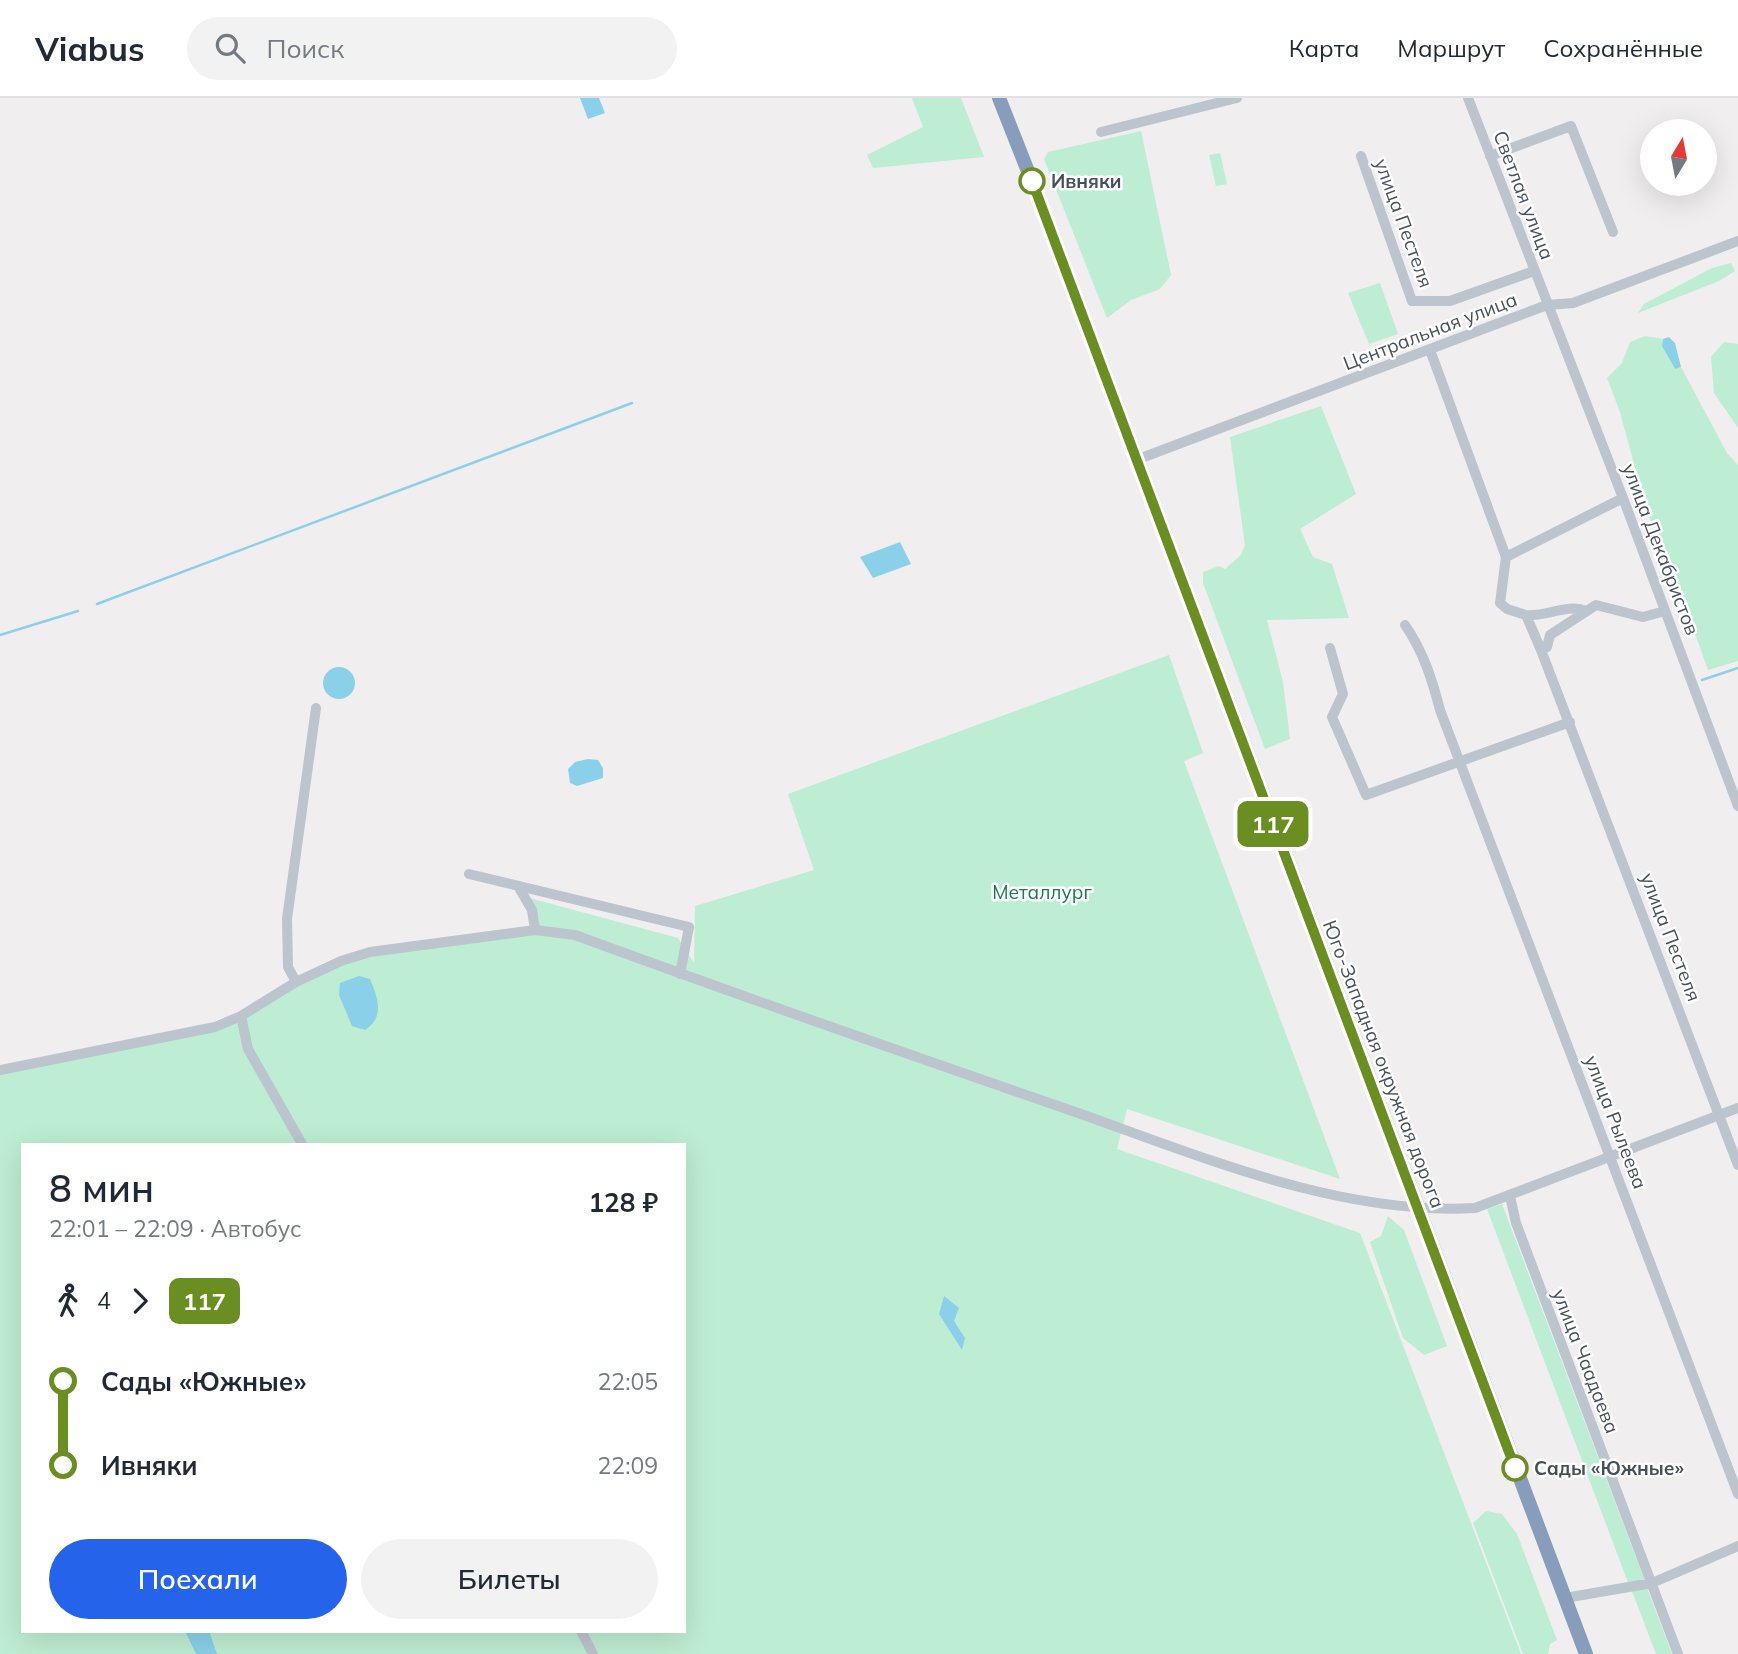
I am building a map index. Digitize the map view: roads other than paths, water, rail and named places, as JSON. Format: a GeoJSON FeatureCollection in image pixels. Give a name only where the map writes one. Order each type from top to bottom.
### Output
{"type":"FeatureCollection","features":[{"type":"Feature","properties":{"kind":"highway"},"geometry":{"type":"LineString","coordinates":[[999,98],[1136,460]]}},
{"type":"Feature","properties":{"kind":"highway","name":"Юго-Западная окружная дорога"},"geometry":{"type":"LineString","coordinates":[[1136,460],[1586,1654]]}},
{"type":"Feature","properties":{"kind":"street"},"geometry":{"type":"LineString","coordinates":[[1101,132],[1237,98]]}},
{"type":"Feature","properties":{"kind":"street","name":"Светлая улица"},"geometry":{"type":"LineString","coordinates":[[1468,98],[1547,305]]}},
{"type":"Feature","properties":{"kind":"street"},"geometry":{"type":"LineString","coordinates":[[1490,156],[1571,126],[1613,232]]}},
{"type":"Feature","properties":{"kind":"street","name":"улица Пестеля"},"geometry":{"type":"LineString","coordinates":[[1361,156],[1412,301],[1450,301],[1534,271]]}},
{"type":"Feature","properties":{"kind":"street","name":"Центральная улица"},"geometry":{"type":"LineString","coordinates":[[1136,460],[1547,305],[1573,303],[1738,241]]}},
{"type":"Feature","properties":{"kind":"street","name":"улица Декабристов"},"geometry":{"type":"LineString","coordinates":[[1547,305],[1623,498],[1738,806]]}},
{"type":"Feature","properties":{"kind":"street"},"geometry":{"type":"LineString","coordinates":[[1430,350],[1506,557],[1500,603],[1507,609],[1526,615],[1537,616],[1575,608],[1586,611]]}},
{"type":"Feature","properties":{"kind":"street"},"geometry":{"type":"LineString","coordinates":[[1506,557],[1623,498]]}},
{"type":"Feature","properties":{"kind":"street"},"geometry":{"type":"LineString","coordinates":[[1541,650],[1547,647],[1550,635],[1596,605],[1643,617],[1665,611]]}},
{"type":"Feature","properties":{"kind":"street","name":"улица Пестеля"},"geometry":{"type":"LineString","coordinates":[[1526,615],[1570,722],[1738,1165]]}},
{"type":"Feature","properties":{"kind":"street","name":"улица Рылеева"},"geometry":{"type":"LineString","coordinates":[[1405,625],[1417,643],[1432,677],[1440,710],[1738,1494]]}},
{"type":"Feature","properties":{"kind":"street"},"geometry":{"type":"LineString","coordinates":[[1330,648],[1343,694],[1332,717],[1366,794],[1570,722]]}},
{"type":"Feature","properties":{"kind":"street"},"geometry":{"type":"LineString","coordinates":[[296,982],[288,967],[287,919],[316,708]]}},
{"type":"Feature","properties":{"kind":"street"},"geometry":{"type":"LineString","coordinates":[[469,874],[689,927],[680,974]]}},
{"type":"Feature","properties":{"kind":"street"},"geometry":{"type":"LineString","coordinates":[[517,886],[532,910],[535,930]]}},
{"type":"Feature","properties":{"kind":"street"},"geometry":{"type":"LineString","coordinates":[[0,1070],[195,1033],[241,1016],[296,982],[341,961],[370,952],[535,930],[575,935],[1234,1166],[1361,1203],[1417,1208],[1475,1208],[1738,1108]]}},
{"type":"Feature","properties":{"kind":"street"},"geometry":{"type":"LineString","coordinates":[[241,1016],[248,1049],[301,1143]]}},
{"type":"Feature","properties":{"kind":"street","name":"улица Чаадаева"},"geometry":{"type":"LineString","coordinates":[[1510,1196],[1516,1223],[1678,1654]]}},
{"type":"Feature","properties":{"kind":"street"},"geometry":{"type":"LineString","coordinates":[[1564,1598],[1652,1583],[1738,1546]]}},
{"type":"Feature","properties":{"kind":"street"},"geometry":{"type":"LineString","coordinates":[[581,1633],[593,1654]]}},
{"type":"Feature","properties":{"kind":"water"},"geometry":{"type":"Polygon","coordinates":[[[580,98],[599,98],[605,113],[588,119],[580,98]]]}},
{"type":"Feature","properties":{"kind":"water"},"geometry":{"type":"Polygon","coordinates":[[[1669,337],[1675,343],[1681,367],[1675,369],[1662,346],[1663,339],[1669,337]]]}},
{"type":"Feature","properties":{"kind":"water"},"geometry":{"type":"Polygon","coordinates":[[[900,542],[911,564],[873,578],[860,557],[900,542]]]}},
{"type":"Feature","properties":{"kind":"water"},"geometry":{"type":"Polygon","coordinates":[[[339,667],[350,672],[355,683],[350,694],[339,699],[328,694],[323,683],[328,672],[339,667]]]}},
{"type":"Feature","properties":{"kind":"water"},"geometry":{"type":"Polygon","coordinates":[[[598,760],[603,768],[603,778],[577,786],[570,783],[568,769],[575,762],[598,760]]]}},
{"type":"Feature","properties":{"kind":"water"},"geometry":{"type":"Polygon","coordinates":[[[359,976],[370,979],[378,1007],[375,1019],[365,1030],[352,1026],[339,995],[340,983],[359,976]]]}},
{"type":"Feature","properties":{"kind":"water"},"geometry":{"type":"Polygon","coordinates":[[[944,1296],[959,1308],[954,1321],[965,1338],[962,1350],[939,1314],[944,1296]]]}},
{"type":"Feature","properties":{"kind":"water"},"geometry":{"type":"Polygon","coordinates":[[[186,1633],[210,1633],[217,1654],[196,1654],[186,1633]]]}},
{"type":"Feature","properties":{"kind":"waterway"},"geometry":{"type":"LineString","coordinates":[[97,604],[632,403]]}},
{"type":"Feature","properties":{"kind":"waterway"},"geometry":{"type":"LineString","coordinates":[[0,635],[78,611]]}},
{"type":"Feature","properties":{"kind":"waterway"},"geometry":{"type":"LineString","coordinates":[[1702,680],[1738,668]]}},
{"type":"Feature","properties":{"kind":"place","name":"Ивняки"},"geometry":{"type":"Point","coordinates":[1032,181]}},
{"type":"Feature","properties":{"kind":"place","name":"Сады «Южные»"},"geometry":{"type":"Point","coordinates":[1515,1468]}},
{"type":"Feature","properties":{"kind":"park label","name":"Металлург"},"geometry":{"type":"Point","coordinates":[1042,892]}}]}
